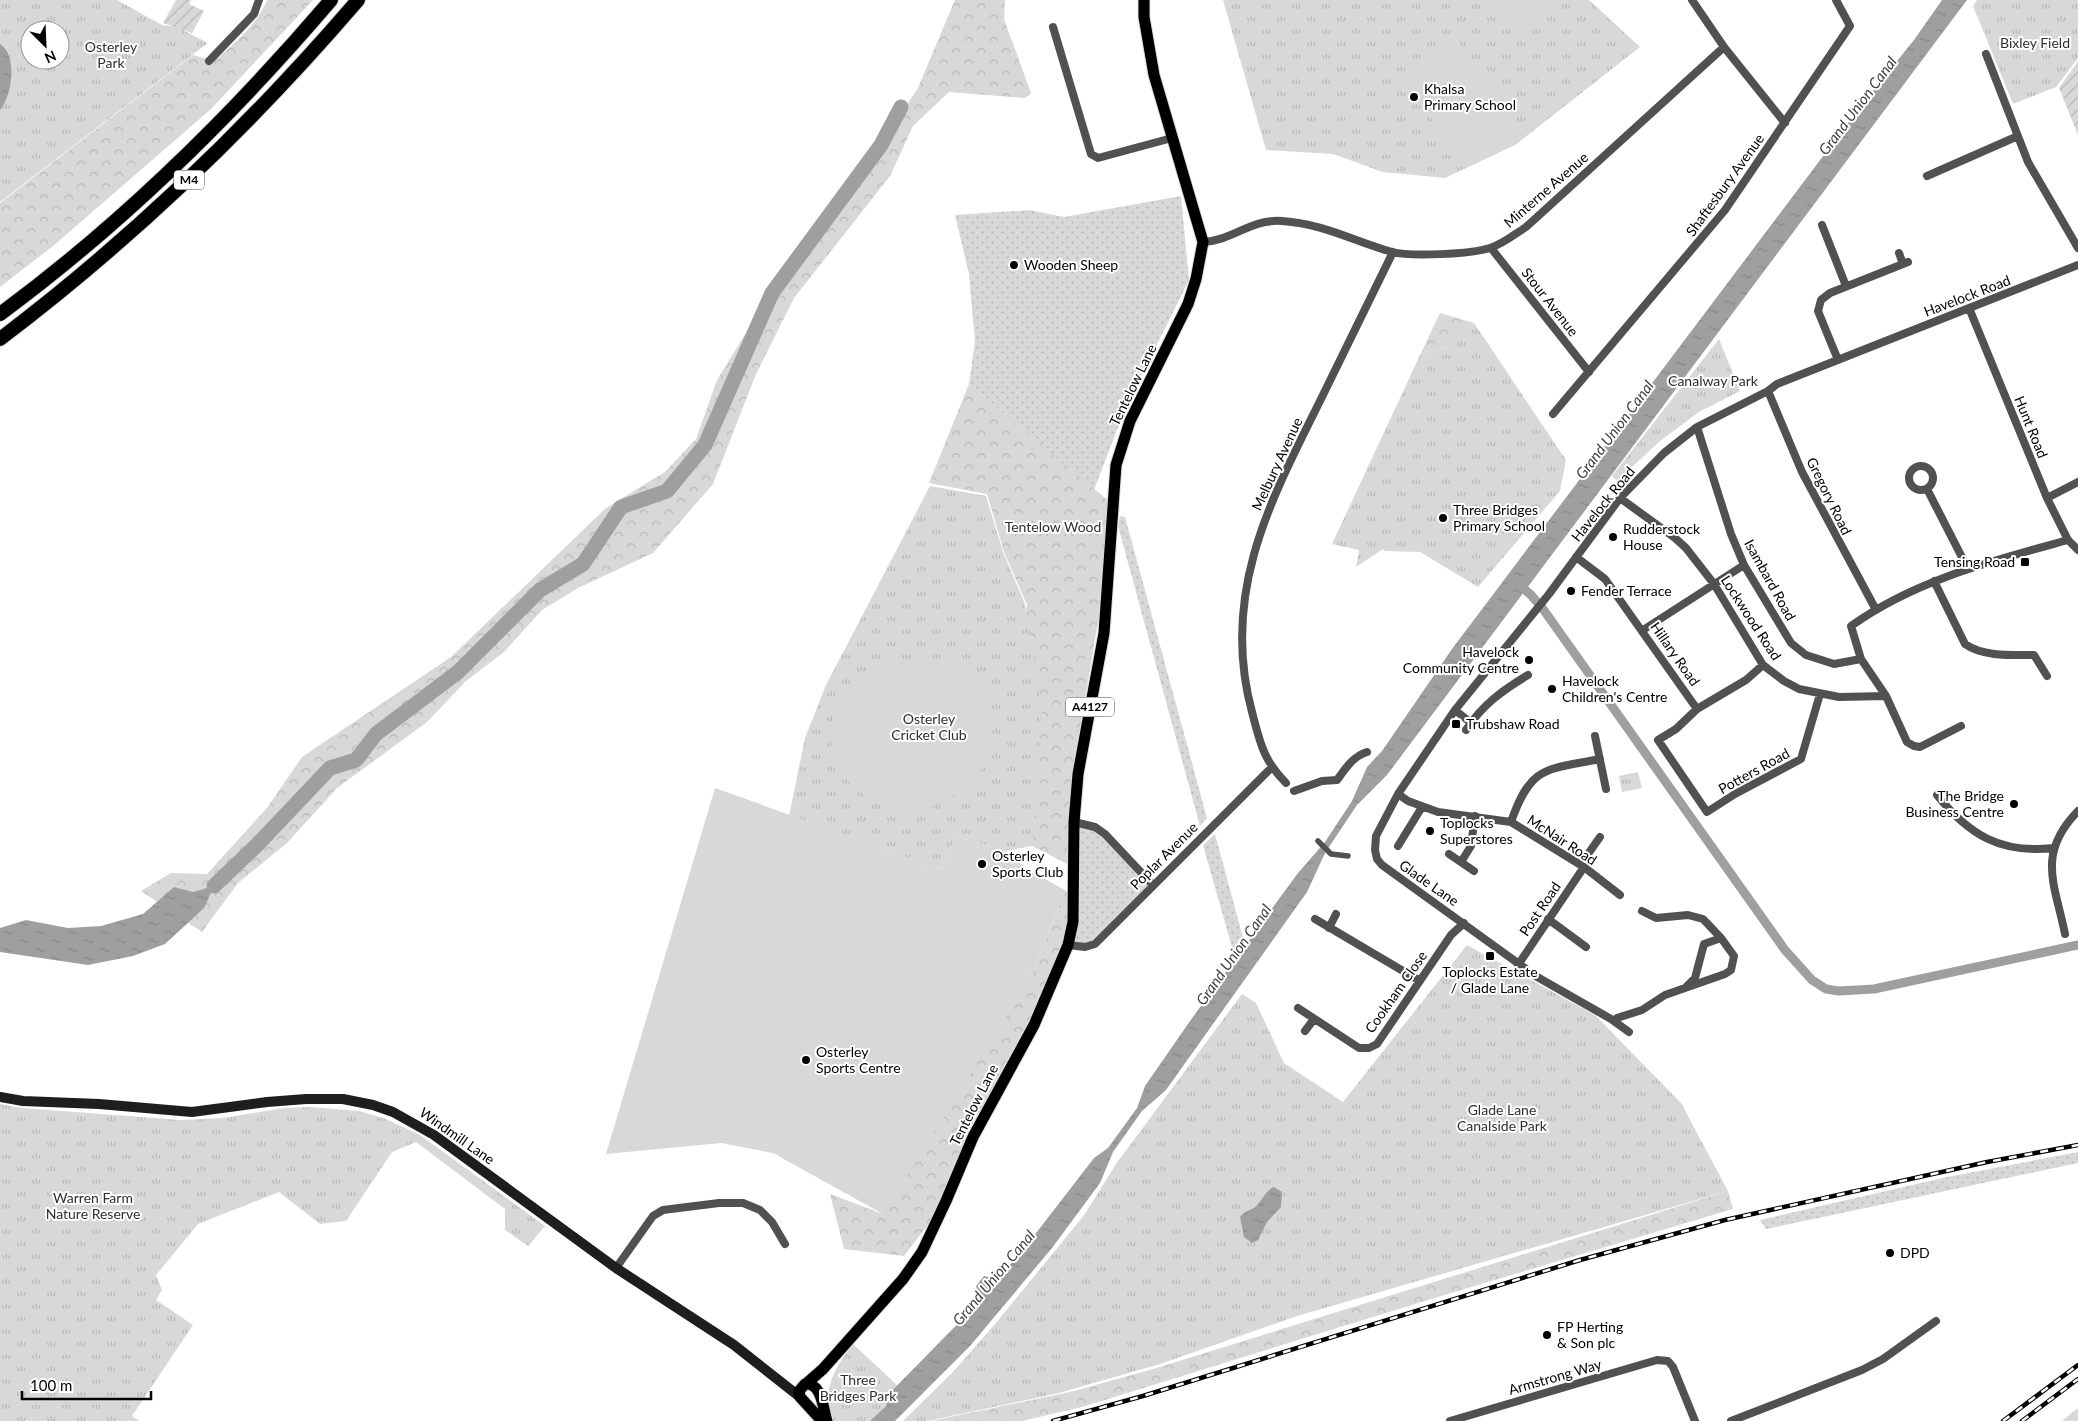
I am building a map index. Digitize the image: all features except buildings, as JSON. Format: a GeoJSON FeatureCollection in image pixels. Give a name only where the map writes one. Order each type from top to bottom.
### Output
{"type":"FeatureCollection","features":[{"type":"Feature","properties":{"kind":"highway","name":"M4"},"geometry":{"type":"LineString","coordinates":[[0,314],[88,244],[164,176],[244,96],[331,0]]}},
{"type":"Feature","properties":{"kind":"highway","name":"M4"},"geometry":{"type":"LineString","coordinates":[[0,339],[93,265],[177,191],[266,104],[358,0]]}},
{"type":"Feature","properties":{"kind":"main road","name":"Tentelow Lane"},"geometry":{"type":"LineString","coordinates":[[808,1391],[823,1369],[903,1279],[922,1252],[973,1137],[1034,1025],[1068,945],[1073,922],[1074,822],[1078,774],[1104,633],[1116,465],[1130,421],[1188,304],[1196,279],[1203,242],[1172,138],[1150,53],[1144,17],[1144,0]]}},
{"type":"Feature","properties":{"kind":"main road","name":"Windmill Lane"},"geometry":{"type":"LineString","coordinates":[[0,1097],[23,1101],[100,1104],[192,1112],[306,1099],[343,1100],[373,1105],[393,1112],[434,1135],[616,1268],[734,1344],[776,1380],[808,1391],[822,1421]]}},
{"type":"Feature","properties":{"kind":"main road"},"geometry":{"type":"LineString","coordinates":[[808,1391],[827,1421]]}},
{"type":"Feature","properties":{"kind":"street"},"geometry":{"type":"LineString","coordinates":[[209,61],[254,14],[259,0]]}},
{"type":"Feature","properties":{"kind":"street"},"geometry":{"type":"LineString","coordinates":[[1692,0],[1724,46],[1785,123]]}},
{"type":"Feature","properties":{"kind":"street","name":"Shaftesbury Avenue"},"geometry":{"type":"LineString","coordinates":[[1553,414],[1725,210],[1785,123],[1850,26],[1836,0]]}},
{"type":"Feature","properties":{"kind":"street"},"geometry":{"type":"LineString","coordinates":[[1053,27],[1091,154],[1098,158],[1172,138]]}},
{"type":"Feature","properties":{"kind":"street","name":"Minterne Avenue"},"geometry":{"type":"LineString","coordinates":[[1203,242],[1220,241],[1255,224],[1282,221],[1312,224],[1392,252],[1471,252],[1491,248],[1526,227],[1724,46]]}},
{"type":"Feature","properties":{"kind":"street"},"geometry":{"type":"LineString","coordinates":[[1986,54],[2028,162],[2078,248]]}},
{"type":"Feature","properties":{"kind":"street"},"geometry":{"type":"LineString","coordinates":[[1927,176],[2018,136]]}},
{"type":"Feature","properties":{"kind":"street"},"geometry":{"type":"LineString","coordinates":[[1822,224],[1846,286]]}},
{"type":"Feature","properties":{"kind":"street","name":"Stour Avenue"},"geometry":{"type":"LineString","coordinates":[[1491,248],[1589,372]]}},
{"type":"Feature","properties":{"kind":"street","name":"Melbury Avenue"},"geometry":{"type":"LineString","coordinates":[[1286,783],[1271,768],[1261,746],[1250,706],[1241,654],[1242,609],[1252,560],[1270,504],[1392,252]]}},
{"type":"Feature","properties":{"kind":"street"},"geometry":{"type":"LineString","coordinates":[[1838,360],[1818,311],[1821,300],[1830,292],[1905,263],[1899,253]]}},
{"type":"Feature","properties":{"kind":"street","name":"Havelock Road"},"geometry":{"type":"LineString","coordinates":[[1398,794],[1455,710],[1529,620],[1620,498],[1664,453],[1697,427],[1768,391],[1777,384],[2078,264]]}},
{"type":"Feature","properties":{"kind":"street","name":"Hunt Road"},"geometry":{"type":"LineString","coordinates":[[1969,308],[2047,498],[2068,540],[2078,550]]}},
{"type":"Feature","properties":{"kind":"street","name":"Gregory Road"},"geometry":{"type":"LineString","coordinates":[[1768,391],[1802,472],[1875,608]]}},
{"type":"Feature","properties":{"kind":"street","name":"Isambard Road"},"geometry":{"type":"LineString","coordinates":[[1697,427],[1730,534],[1744,565],[1791,643],[1806,655],[1834,664],[1860,659]]}},
{"type":"Feature","properties":{"kind":"street"},"geometry":{"type":"LineString","coordinates":[[2047,498],[2078,482]]}},
{"type":"Feature","properties":{"kind":"street"},"geometry":{"type":"LineString","coordinates":[[1927,488],[1968,569]]}},
{"type":"Feature","properties":{"kind":"street","name":"Lockwood Road"},"geometry":{"type":"LineString","coordinates":[[1620,498],[1676,538],[1714,584],[1764,665],[1799,689],[1840,698],[1886,696]]}},
{"type":"Feature","properties":{"kind":"street"},"geometry":{"type":"LineString","coordinates":[[1961,726],[1926,745],[1914,746],[1907,742],[1886,696],[1860,659],[1851,626],[1875,608],[1934,581],[1968,569],[2068,540]]}},
{"type":"Feature","properties":{"kind":"street","name":"Hillary Road"},"geometry":{"type":"LineString","coordinates":[[1576,557],[1604,579],[1643,630],[1697,709]]}},
{"type":"Feature","properties":{"kind":"street"},"geometry":{"type":"LineString","coordinates":[[1643,630],[1744,565]]}},
{"type":"Feature","properties":{"kind":"street"},"geometry":{"type":"LineString","coordinates":[[1934,581],[1965,644],[1971,648],[1992,653],[2034,655],[2047,676]]}},
{"type":"Feature","properties":{"kind":"street"},"geometry":{"type":"LineString","coordinates":[[1697,709],[1746,680],[1764,665]]}},
{"type":"Feature","properties":{"kind":"street"},"geometry":{"type":"LineString","coordinates":[[1466,730],[1483,707],[1507,688],[1528,675]]}},
{"type":"Feature","properties":{"kind":"street","name":"Potters Road"},"geometry":{"type":"LineString","coordinates":[[1697,709],[1676,729],[1658,740],[1710,811],[1736,794],[1801,759],[1820,694]]}},
{"type":"Feature","properties":{"kind":"street"},"geometry":{"type":"LineString","coordinates":[[1455,710],[1471,723]]}},
{"type":"Feature","properties":{"kind":"street"},"geometry":{"type":"LineString","coordinates":[[1595,736],[1606,789]]}},
{"type":"Feature","properties":{"kind":"street"},"geometry":{"type":"LineString","coordinates":[[1294,791],[1322,781],[1337,780],[1357,755],[1366,752]]}},
{"type":"Feature","properties":{"kind":"street"},"geometry":{"type":"LineString","coordinates":[[1511,822],[1519,798],[1536,776],[1548,769],[1600,759]]}},
{"type":"Feature","properties":{"kind":"street","name":"Poplar Avenue"},"geometry":{"type":"LineString","coordinates":[[1068,945],[1085,947],[1095,944],[1152,884],[1271,768]]}},
{"type":"Feature","properties":{"kind":"street","name":"McNair Road"},"geometry":{"type":"LineString","coordinates":[[1398,794],[1422,807],[1438,812],[1511,822],[1584,867],[1620,895]]}},
{"type":"Feature","properties":{"kind":"street","name":"Glade Lane"},"geometry":{"type":"LineString","coordinates":[[1398,794],[1376,836],[1377,860],[1525,969],[1614,1021],[1629,1032]]}},
{"type":"Feature","properties":{"kind":"street"},"geometry":{"type":"LineString","coordinates":[[1937,795],[1966,825],[1990,841],[2030,851],[2053,848]]}},
{"type":"Feature","properties":{"kind":"street"},"geometry":{"type":"LineString","coordinates":[[1398,846],[1422,807]]}},
{"type":"Feature","properties":{"kind":"street"},"geometry":{"type":"LineString","coordinates":[[2064,931],[2051,875],[2053,848],[2078,811]]}},
{"type":"Feature","properties":{"kind":"street"},"geometry":{"type":"LineString","coordinates":[[1461,862],[1471,846],[1475,816]]}},
{"type":"Feature","properties":{"kind":"street"},"geometry":{"type":"LineString","coordinates":[[1074,822],[1095,827],[1106,834],[1152,884]]}},
{"type":"Feature","properties":{"kind":"street","name":"Post Road"},"geometry":{"type":"LineString","coordinates":[[1525,969],[1548,919],[1584,867],[1588,854],[1600,838]]}},
{"type":"Feature","properties":{"kind":"street"},"geometry":{"type":"LineString","coordinates":[[1318,841],[1332,854],[1348,856]]}},
{"type":"Feature","properties":{"kind":"street"},"geometry":{"type":"LineString","coordinates":[[1449,854],[1474,871]]}},
{"type":"Feature","properties":{"kind":"street"},"geometry":{"type":"LineString","coordinates":[[1614,1021],[1617,1018],[1642,1010],[1665,995],[1725,974],[1731,970],[1734,956],[1707,922],[1688,915],[1656,918],[1642,911]]}},
{"type":"Feature","properties":{"kind":"street"},"geometry":{"type":"LineString","coordinates":[[1329,928],[1336,914]]}},
{"type":"Feature","properties":{"kind":"street"},"geometry":{"type":"LineString","coordinates":[[1315,919],[1420,981]]}},
{"type":"Feature","properties":{"kind":"street"},"geometry":{"type":"LineString","coordinates":[[1548,919],[1586,947]]}},
{"type":"Feature","properties":{"kind":"street"},"geometry":{"type":"LineString","coordinates":[[1685,988],[1695,978],[1708,931],[1707,922]]}},
{"type":"Feature","properties":{"kind":"street","name":"Cookham Close"},"geometry":{"type":"LineString","coordinates":[[1298,1008],[1360,1048],[1369,1048],[1377,1044],[1451,935],[1464,923]]}},
{"type":"Feature","properties":{"kind":"street"},"geometry":{"type":"LineString","coordinates":[[1704,944],[1721,938]]}},
{"type":"Feature","properties":{"kind":"street"},"geometry":{"type":"LineString","coordinates":[[1305,1031],[1314,1019]]}},
{"type":"Feature","properties":{"kind":"street"},"geometry":{"type":"LineString","coordinates":[[616,1268],[653,1216],[663,1210],[719,1204],[743,1204],[760,1210],[772,1222],[785,1244]]}},
{"type":"Feature","properties":{"kind":"street"},"geometry":{"type":"LineString","coordinates":[[1731,1421],[1862,1370],[1883,1359],[1936,1321]]}},
{"type":"Feature","properties":{"kind":"street","name":"Armstrong Way"},"geometry":{"type":"LineString","coordinates":[[1450,1421],[1656,1360],[1668,1361],[1695,1421]]}},
{"type":"Feature","properties":{"kind":"green space","name":"Osterley Park"},"geometry":{"type":"Polygon","coordinates":[[[0,0],[117,0],[162,25],[177,27],[208,43],[0,202],[0,0]]]}},
{"type":"Feature","properties":{"kind":"green space"},"geometry":{"type":"Polygon","coordinates":[[[176,0],[191,0],[189,4],[204,11],[192,33],[163,23],[176,0]]]}},
{"type":"Feature","properties":{"kind":"green space"},"geometry":{"type":"Polygon","coordinates":[[[267,0],[313,0],[211,109],[53,246],[0,287],[0,203],[193,55],[214,61],[251,26],[267,0]]]}},
{"type":"Feature","properties":{"kind":"green space"},"geometry":{"type":"Polygon","coordinates":[[[955,0],[1005,0],[1004,19],[1031,93],[1025,98],[949,92],[913,126],[890,176],[794,298],[756,374],[713,484],[653,553],[578,588],[542,610],[504,652],[466,681],[427,722],[337,788],[287,843],[238,883],[202,932],[141,891],[171,873],[207,874],[267,808],[302,757],[451,657],[606,508],[665,472],[696,439],[717,380],[752,323],[917,90],[955,0]]]}},
{"type":"Feature","properties":{"kind":"green space","name":"Khalsa Primary School"},"geometry":{"type":"Polygon","coordinates":[[[1223,0],[1589,0],[1640,47],[1515,145],[1445,178],[1383,172],[1333,154],[1266,150],[1223,0]]]}},
{"type":"Feature","properties":{"kind":"green space"},"geometry":{"type":"Polygon","coordinates":[[[1494,0],[1564,0],[1523,34],[1494,0]]]}},
{"type":"Feature","properties":{"kind":"green space","name":"Bixley Field"},"geometry":{"type":"Polygon","coordinates":[[[1977,0],[2078,0],[2078,58],[2056,87],[2013,104],[1973,6],[1977,0]]]}},
{"type":"Feature","properties":{"kind":"green space"},"geometry":{"type":"Polygon","coordinates":[[[1453,35],[1522,127],[1468,167],[1399,75],[1453,35]]]}},
{"type":"Feature","properties":{"kind":"green space"},"geometry":{"type":"Polygon","coordinates":[[[2078,61],[2078,135],[2059,88],[2078,61]]]}},
{"type":"Feature","properties":{"kind":"green space"},"geometry":{"type":"Polygon","coordinates":[[[1181,196],[1189,280],[1125,409],[1094,490],[969,384],[975,341],[969,274],[955,215],[1029,210],[1064,217],[1181,196]]]}},
{"type":"Feature","properties":{"kind":"green space"},"geometry":{"type":"Polygon","coordinates":[[[1440,313],[1474,323],[1448,347],[1421,353],[1440,313]]]}},
{"type":"Feature","properties":{"kind":"green space","name":"Three Bridges Primary School"},"geometry":{"type":"Polygon","coordinates":[[[1474,323],[1566,460],[1560,491],[1478,587],[1420,552],[1385,551],[1383,549],[1356,567],[1359,550],[1332,544],[1421,353],[1448,347],[1474,323]]]}},
{"type":"Feature","properties":{"kind":"green space","name":"Canalway Park"},"geometry":{"type":"Polygon","coordinates":[[[1719,339],[1740,391],[1699,412],[1660,441],[1617,481],[1612,476],[1719,339]]]}},
{"type":"Feature","properties":{"kind":"green space","name":"Tentelow Wood"},"geometry":{"type":"Polygon","coordinates":[[[969,384],[1111,503],[1107,568],[1072,777],[1069,865],[1015,837],[1007,708],[1027,605],[1004,552],[987,494],[929,483],[969,384]]]}},
{"type":"Feature","properties":{"kind":"green space","name":"Osterley Cricket Club"},"geometry":{"type":"Polygon","coordinates":[[[930,486],[986,496],[1003,552],[1025,604],[1042,705],[1032,846],[1006,851],[955,836],[943,870],[789,816],[805,738],[826,685],[930,486]]]}},
{"type":"Feature","properties":{"kind":"green space"},"geometry":{"type":"Polygon","coordinates":[[[1120,516],[1125,517],[1207,818],[1200,826],[1118,526],[1120,516]]]}},
{"type":"Feature","properties":{"kind":"green space"},"geometry":{"type":"Polygon","coordinates":[[[909,660],[957,668],[975,675],[984,683],[987,689],[991,700],[993,718],[989,749],[976,778],[961,791],[918,811],[908,811],[879,803],[854,787],[836,763],[831,734],[838,705],[845,692],[867,676],[909,660]]]}},
{"type":"Feature","properties":{"kind":"green space"},"geometry":{"type":"Polygon","coordinates":[[[1638,772],[1642,788],[1622,792],[1619,776],[1638,772]]]}},
{"type":"Feature","properties":{"kind":"green space","name":"Osterley Sports Centre"},"geometry":{"type":"Polygon","coordinates":[[[715,788],[943,870],[955,836],[1006,851],[1028,870],[1065,890],[1031,977],[883,1214],[773,1153],[721,1143],[606,1154],[715,788]]]}},
{"type":"Feature","properties":{"kind":"green space"},"geometry":{"type":"Polygon","coordinates":[[[1074,822],[1095,827],[1152,884],[1095,944],[1068,945],[1074,822]]]}},
{"type":"Feature","properties":{"kind":"green space"},"geometry":{"type":"Polygon","coordinates":[[[1215,834],[1245,945],[1235,958],[1203,845],[1215,834]]]}},
{"type":"Feature","properties":{"kind":"green space"},"geometry":{"type":"Polygon","coordinates":[[[1065,890],[1071,898],[1071,925],[1031,1017],[970,1130],[930,1222],[904,1256],[844,1249],[830,1194],[883,1214],[897,1160],[1031,977],[1065,890]]]}},
{"type":"Feature","properties":{"kind":"green space","name":"Glade Lane Canalside Park"},"geometry":{"type":"Polygon","coordinates":[[[1467,945],[1595,1015],[1681,1103],[1728,1191],[1297,1316],[1160,1364],[1059,1393],[928,1421],[903,1421],[952,1373],[996,1323],[1085,1214],[1116,1164],[1242,994],[1256,1003],[1284,1063],[1343,1102],[1467,945]]]}},
{"type":"Feature","properties":{"kind":"green space","name":"Warren Farm Nature Reserve"},"geometry":{"type":"Polygon","coordinates":[[[0,1104],[22,1108],[181,1120],[224,1118],[283,1108],[309,1107],[359,1111],[386,1119],[420,1135],[545,1226],[528,1246],[505,1230],[505,1209],[416,1142],[392,1152],[346,1221],[320,1224],[279,1192],[198,1224],[156,1275],[162,1290],[156,1300],[193,1325],[132,1416],[139,1421],[0,1421],[0,1104]]]}},
{"type":"Feature","properties":{"kind":"green space"},"geometry":{"type":"Polygon","coordinates":[[[2078,1152],[2078,1163],[1766,1229],[1760,1220],[1947,1177],[2078,1152]]]}},
{"type":"Feature","properties":{"kind":"green space"},"geometry":{"type":"Polygon","coordinates":[[[1728,1191],[1733,1209],[1441,1296],[1082,1407],[1022,1421],[931,1421],[1070,1392],[1153,1369],[1728,1191]]]}},
{"type":"Feature","properties":{"kind":"green space","name":"Three Bridges Park"},"geometry":{"type":"Polygon","coordinates":[[[853,1344],[898,1386],[883,1400],[887,1405],[870,1421],[834,1421],[828,1401],[831,1380],[853,1344]]]}},
{"type":"Feature","properties":{"kind":"green space"},"geometry":{"type":"Polygon","coordinates":[[[2078,1408],[2078,1421],[2062,1421],[2078,1408]]]}},
{"type":"Feature","properties":{"kind":"water","name":"Grand Union Canal"},"geometry":{"type":"Polygon","coordinates":[[[1942,0],[1967,0],[1387,775],[1357,805],[1325,853],[1307,892],[1166,1090],[1142,1111],[1113,1152],[1100,1183],[1052,1248],[970,1346],[895,1421],[870,1421],[887,1405],[883,1400],[980,1301],[976,1286],[984,1276],[994,1278],[1000,1276],[1023,1250],[1094,1158],[1108,1148],[1137,1108],[1145,1086],[1190,1021],[1298,873],[1325,842],[1352,801],[1367,767],[1382,751],[1452,649],[1863,103],[1914,40],[1942,0]]]}},
{"type":"Feature","properties":{"kind":"water"},"geometry":{"type":"Polygon","coordinates":[[[0,44],[6,49],[9,57],[11,76],[8,95],[0,110],[0,44]]]}},
{"type":"Feature","properties":{"kind":"water"},"geometry":{"type":"Polygon","coordinates":[[[214,886],[204,908],[165,944],[133,956],[88,965],[0,952],[0,928],[26,920],[68,928],[101,926],[143,914],[174,887],[193,892],[214,886]]]}},
{"type":"Feature","properties":{"kind":"water"},"geometry":{"type":"Polygon","coordinates":[[[1274,1187],[1282,1192],[1281,1207],[1267,1222],[1258,1240],[1252,1243],[1244,1237],[1240,1217],[1254,1208],[1268,1191],[1274,1187]]]}},
{"type":"Feature","properties":{"kind":"waterway"},"geometry":{"type":"LineString","coordinates":[[214,886],[258,844],[330,768],[356,760],[376,734],[458,672],[540,590],[583,564],[621,507],[667,491],[705,445],[772,293],[881,145],[901,107]]}},
{"type":"Feature","properties":{"kind":"waterway"},"geometry":{"type":"LineString","coordinates":[[1517,583],[1543,609],[1785,950],[1812,980],[1826,989],[1839,991],[1874,989],[2078,945]]}},
{"type":"Feature","properties":{"kind":"railway"},"geometry":{"type":"LineString","coordinates":[[1053,1421],[1143,1396],[1580,1260],[1725,1220],[1987,1162],[2078,1145]]}},
{"type":"Feature","properties":{"kind":"railway"},"geometry":{"type":"LineString","coordinates":[[2003,1421],[2078,1365]]}},
{"type":"Feature","properties":{"kind":"railway"},"geometry":{"type":"LineString","coordinates":[[2022,1421],[2078,1379]]}},
{"type":"Feature","properties":{"kind":"place","name":"Khalsa Primary School"},"geometry":{"type":"Point","coordinates":[1414,97]}},
{"type":"Feature","properties":{"kind":"place","name":"Wooden Sheep"},"geometry":{"type":"Point","coordinates":[1014,265]}},
{"type":"Feature","properties":{"kind":"place","name":"Three Bridges Primary School"},"geometry":{"type":"Point","coordinates":[1443,518]}},
{"type":"Feature","properties":{"kind":"place","name":"Rudderstock House"},"geometry":{"type":"Point","coordinates":[1613,537]}},
{"type":"Feature","properties":{"kind":"place","name":"Tensing Road"},"geometry":{"type":"Point","coordinates":[2025,562]}},
{"type":"Feature","properties":{"kind":"place","name":"Fender Terrace"},"geometry":{"type":"Point","coordinates":[1571,591]}},
{"type":"Feature","properties":{"kind":"place","name":"Havelock Community Centre"},"geometry":{"type":"Point","coordinates":[1529,660]}},
{"type":"Feature","properties":{"kind":"place","name":"Havelock Children's Centre"},"geometry":{"type":"Point","coordinates":[1552,689]}},
{"type":"Feature","properties":{"kind":"place","name":"Trubshaw Road"},"geometry":{"type":"Point","coordinates":[1456,724]}},
{"type":"Feature","properties":{"kind":"place","name":"The Bridge Business Centre"},"geometry":{"type":"Point","coordinates":[2014,804]}},
{"type":"Feature","properties":{"kind":"place","name":"Toplocks Superstores"},"geometry":{"type":"Point","coordinates":[1430,831]}},
{"type":"Feature","properties":{"kind":"place","name":"Osterley Sports Club"},"geometry":{"type":"Point","coordinates":[982,864]}},
{"type":"Feature","properties":{"kind":"place","name":"Toplocks Estate / Glade Lane"},"geometry":{"type":"Point","coordinates":[1490,956]}},
{"type":"Feature","properties":{"kind":"place","name":"Osterley Sports Centre"},"geometry":{"type":"Point","coordinates":[806,1060]}},
{"type":"Feature","properties":{"kind":"place","name":"DPD"},"geometry":{"type":"Point","coordinates":[1890,1253]}},
{"type":"Feature","properties":{"kind":"place","name":"FP Herting & Son plc"},"geometry":{"type":"Point","coordinates":[1547,1335]}}]}
